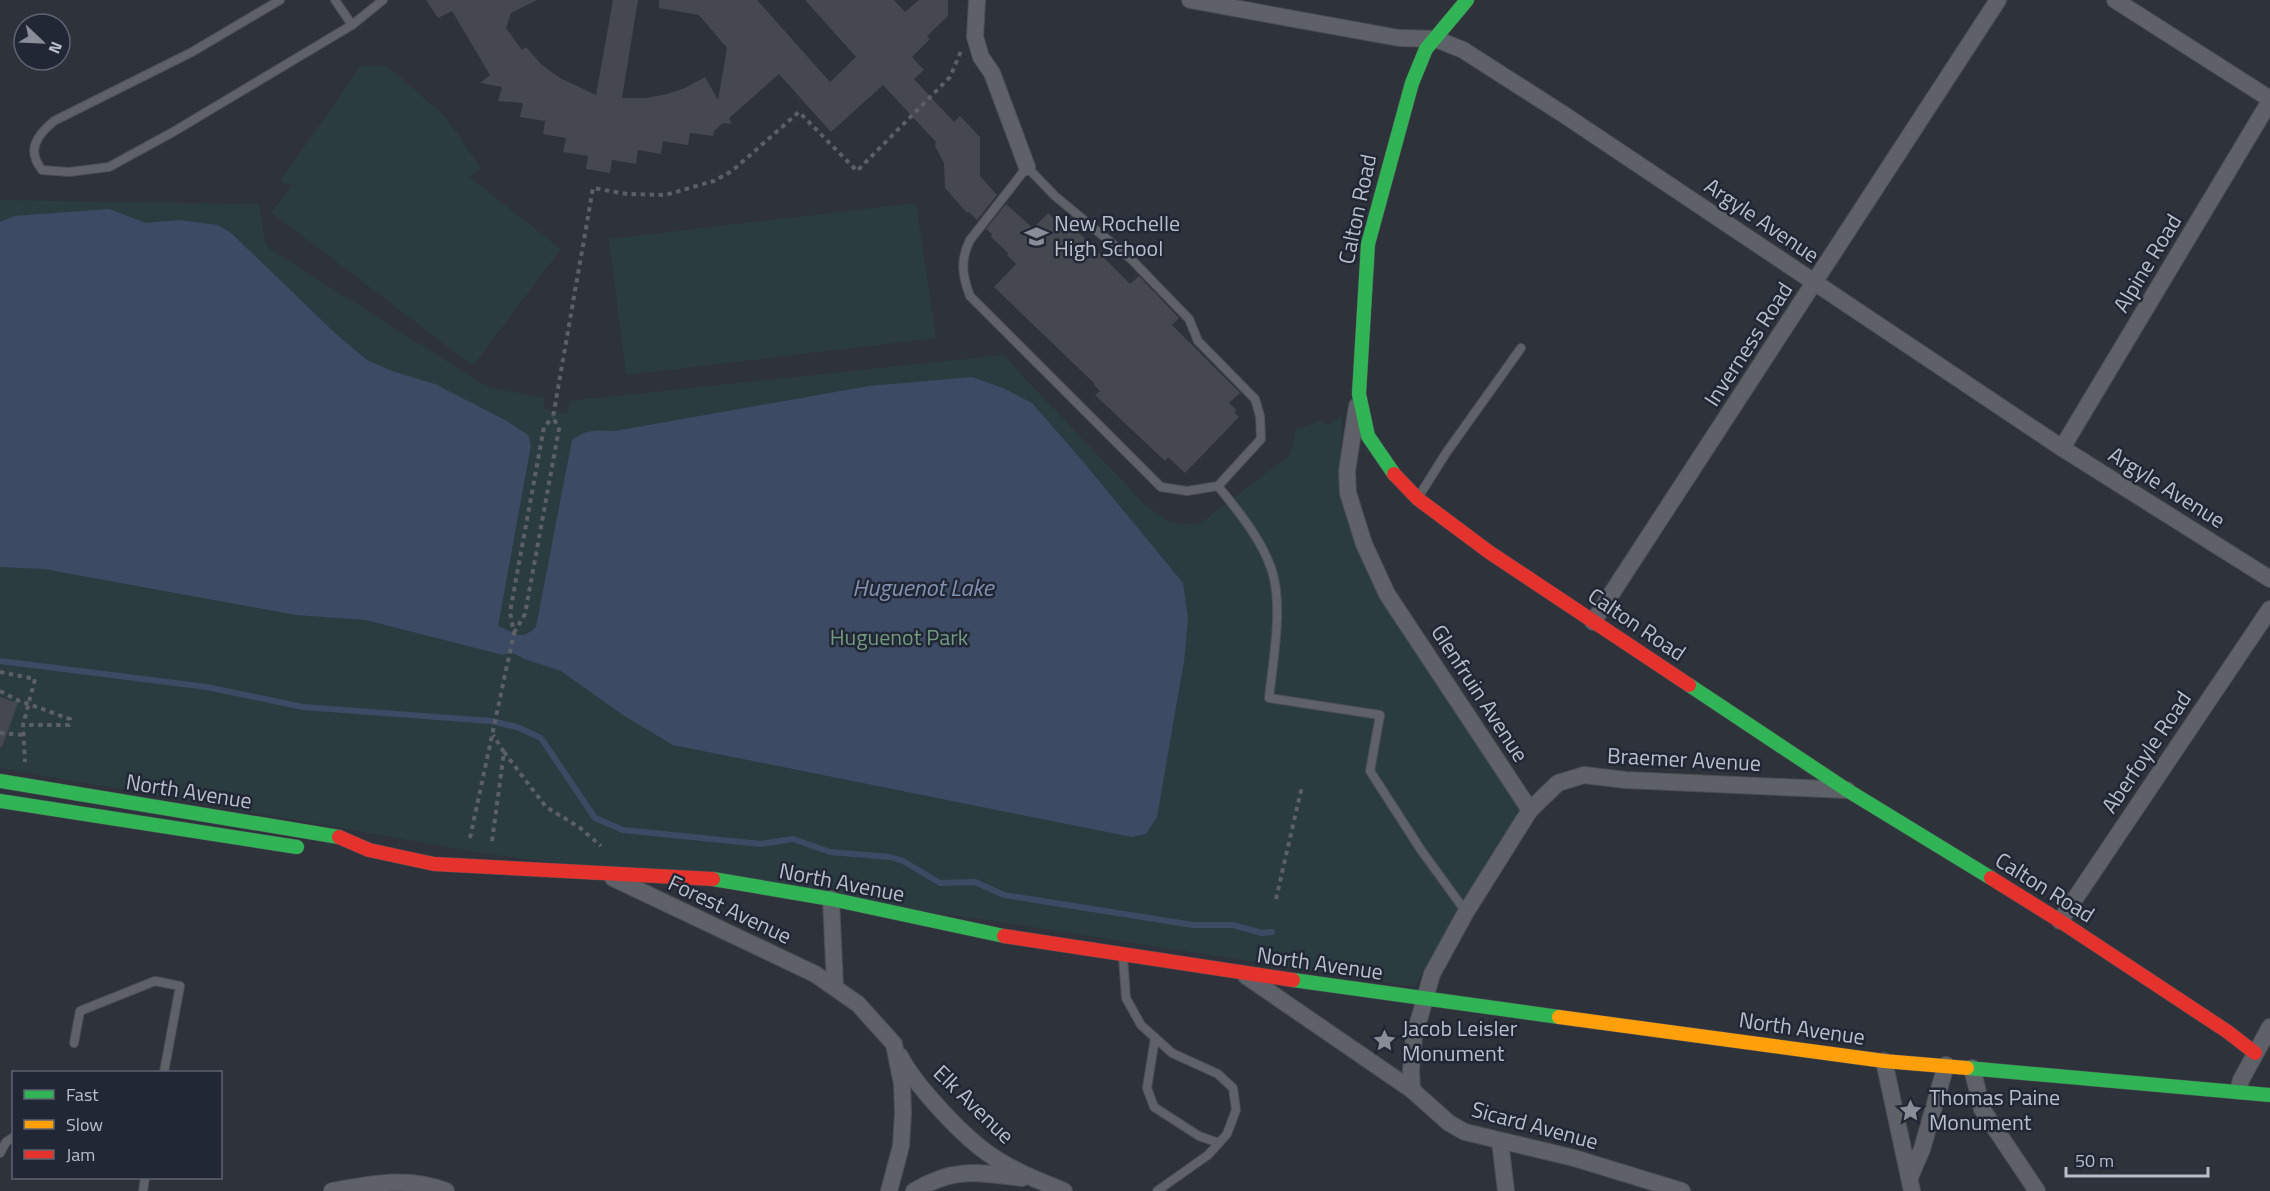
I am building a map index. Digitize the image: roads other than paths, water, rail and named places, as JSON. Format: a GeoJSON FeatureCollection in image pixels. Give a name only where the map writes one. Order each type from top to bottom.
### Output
{"type":"FeatureCollection","features":[{"type":"Feature","properties":{"kind":"main road","name":"Calton Road"},"geometry":{"type":"LineString","coordinates":[[1467,0],[1437,39],[1426,49],[1412,83],[1368,244],[1359,394],[1368,436],[1396,477],[1418,499],[1489,552],[1593,622],[1847,790],[2060,921],[2228,1032],[2255,1053]]}},
{"type":"Feature","properties":{"kind":"main road","name":"North Avenue"},"geometry":{"type":"LineString","coordinates":[[0,781],[341,837],[369,850],[434,864],[723,880],[831,899],[990,934],[1241,973],[1884,1060],[2270,1095]]}},
{"type":"Feature","properties":{"kind":"main road","name":"North Avenue"},"geometry":{"type":"LineString","coordinates":[[0,801],[313,850]]}},
{"type":"Feature","properties":{"kind":"main road","name":"North Avenue"},"geometry":{"type":"LineString","coordinates":[[347,853],[369,850]]}},
{"type":"Feature","properties":{"kind":"street"},"geometry":{"type":"LineString","coordinates":[[977,0],[975,37],[981,57],[992,73],[1019,152],[1027,167]]}},
{"type":"Feature","properties":{"kind":"street","name":"Argyle Avenue"},"geometry":{"type":"LineString","coordinates":[[1190,0],[1398,38],[1437,39],[1463,50],[1563,114],[2062,448],[2270,579]]}},
{"type":"Feature","properties":{"kind":"street","name":"Inverness Road"},"geometry":{"type":"LineString","coordinates":[[1593,622],[1998,0]]}},
{"type":"Feature","properties":{"kind":"street"},"geometry":{"type":"LineString","coordinates":[[2115,0],[2270,100]]}},
{"type":"Feature","properties":{"kind":"street","name":"Alpine Road"},"geometry":{"type":"LineString","coordinates":[[2062,448],[2270,100]]}},
{"type":"Feature","properties":{"kind":"street","name":"Glenfruin Avenue"},"geometry":{"type":"LineString","coordinates":[[1359,394],[1347,471],[1348,493],[1364,544],[1387,594],[1530,810]]}},
{"type":"Feature","properties":{"kind":"street","name":"Aberfoyle Road"},"geometry":{"type":"LineString","coordinates":[[2060,921],[2270,609]]}},
{"type":"Feature","properties":{"kind":"street","name":"Braemer Avenue"},"geometry":{"type":"LineString","coordinates":[[1530,810],[1558,783],[1584,775],[1626,780],[1847,790]]}},
{"type":"Feature","properties":{"kind":"street"},"geometry":{"type":"LineString","coordinates":[[1412,1090],[1414,1037],[1431,974],[1466,912],[1530,810]]}},
{"type":"Feature","properties":{"kind":"street","name":"Forest Avenue"},"geometry":{"type":"LineString","coordinates":[[604,874],[815,974],[858,1004],[894,1044]]}},
{"type":"Feature","properties":{"kind":"street"},"geometry":{"type":"LineString","coordinates":[[831,899],[835,987]]}},
{"type":"Feature","properties":{"kind":"street","name":"Sicard Avenue"},"geometry":{"type":"LineString","coordinates":[[1241,973],[1412,1090],[1449,1123],[1466,1132],[1574,1158],[1682,1191]]}},
{"type":"Feature","properties":{"kind":"street"},"geometry":{"type":"LineString","coordinates":[[2238,1091],[2241,1080],[2270,1027]]}},
{"type":"Feature","properties":{"kind":"street"},"geometry":{"type":"LineString","coordinates":[[889,1191],[901,1146],[903,1113],[902,1084],[894,1044]]}},
{"type":"Feature","properties":{"kind":"street","name":"Elk Avenue"},"geometry":{"type":"LineString","coordinates":[[894,1044],[904,1065],[936,1104],[977,1143],[1010,1167],[1064,1191]]}},
{"type":"Feature","properties":{"kind":"street"},"geometry":{"type":"LineString","coordinates":[[1884,1060],[1901,1147],[1911,1184]]}},
{"type":"Feature","properties":{"kind":"street"},"geometry":{"type":"LineString","coordinates":[[1911,1184],[1946,1065]]}},
{"type":"Feature","properties":{"kind":"street"},"geometry":{"type":"LineString","coordinates":[[1972,1068],[1982,1109],[2037,1191]]}},
{"type":"Feature","properties":{"kind":"street"},"geometry":{"type":"LineString","coordinates":[[1500,1141],[1506,1191]]}},
{"type":"Feature","properties":{"kind":"street","name":"Elk Avenue"},"geometry":{"type":"LineString","coordinates":[[914,1191],[929,1182],[952,1174],[981,1172],[1038,1181]]}},
{"type":"Feature","properties":{"kind":"street"},"geometry":{"type":"LineString","coordinates":[[332,1191],[394,1181],[432,1185],[446,1191]]}},
{"type":"Feature","properties":{"kind":"lane"},"geometry":{"type":"LineString","coordinates":[[280,0],[192,52],[54,121],[40,133],[34,146],[35,161],[42,170],[69,172],[109,167],[173,132],[352,25],[383,0]]}},
{"type":"Feature","properties":{"kind":"lane"},"geometry":{"type":"LineString","coordinates":[[335,0],[352,25]]}},
{"type":"Feature","properties":{"kind":"lane"},"geometry":{"type":"LineString","coordinates":[[1027,167],[1055,196],[1131,259],[1189,320],[1198,341],[1255,399],[1260,416],[1261,439],[1218,486],[1187,491],[1161,487],[970,296],[962,267],[964,253],[970,240],[1027,167]]}},
{"type":"Feature","properties":{"kind":"lane"},"geometry":{"type":"LineString","coordinates":[[1418,499],[1446,453],[1521,348]]}},
{"type":"Feature","properties":{"kind":"lane"},"geometry":{"type":"LineString","coordinates":[[1218,486],[1249,525],[1272,569],[1278,614],[1269,698],[1380,715],[1370,771],[1421,850],[1466,912]]}},
{"type":"Feature","properties":{"kind":"lane"},"geometry":{"type":"LineString","coordinates":[[1123,953],[1126,998],[1141,1025],[1172,1053],[1218,1074],[1233,1088],[1236,1110],[1227,1134],[1208,1155],[1156,1191]]}},
{"type":"Feature","properties":{"kind":"lane"},"geometry":{"type":"LineString","coordinates":[[74,1043],[80,1011],[155,981],[180,986],[164,1071]]}},
{"type":"Feature","properties":{"kind":"lane"},"geometry":{"type":"LineString","coordinates":[[1155,1038],[1148,1088],[1154,1107],[1199,1136],[1218,1143]]}},
{"type":"Feature","properties":{"kind":"lane"},"geometry":{"type":"LineString","coordinates":[[0,1153],[6,1142],[12,1138]]}},
{"type":"Feature","properties":{"kind":"water","name":"Huguenot Lake"},"geometry":{"type":"Polygon","coordinates":[[[109,209],[146,223],[179,220],[217,225],[230,232],[337,335],[367,360],[392,371],[435,384],[507,421],[528,435],[531,445],[498,626],[518,635],[526,634],[536,627],[572,440],[582,434],[615,431],[869,386],[972,377],[1003,388],[1032,403],[1183,583],[1188,619],[1184,661],[1157,817],[1146,834],[1132,837],[673,745],[623,715],[561,671],[514,654],[503,655],[366,620],[296,615],[44,569],[0,567],[0,222],[14,216],[109,209]]]}},
{"type":"Feature","properties":{"kind":"waterway"},"geometry":{"type":"LineString","coordinates":[[0,661],[207,687],[303,707],[491,721],[517,727],[541,738],[595,818],[623,830],[761,844],[793,839],[830,852],[890,857],[903,861],[940,883],[975,882],[1004,895],[1193,925],[1233,925],[1262,933],[1272,932]]}},
{"type":"Feature","properties":{"kind":"place","name":"New Rochelle High School"},"geometry":{"type":"Point","coordinates":[1036,236]}},
{"type":"Feature","properties":{"kind":"place","name":"Jacob Leisler Monument"},"geometry":{"type":"Point","coordinates":[1384,1041]}},
{"type":"Feature","properties":{"kind":"place","name":"Thomas Paine Monument"},"geometry":{"type":"Point","coordinates":[1911,1110]}},
{"type":"Feature","properties":{"kind":"park label","name":"Huguenot Park"},"geometry":{"type":"Point","coordinates":[899,637]}}]}
